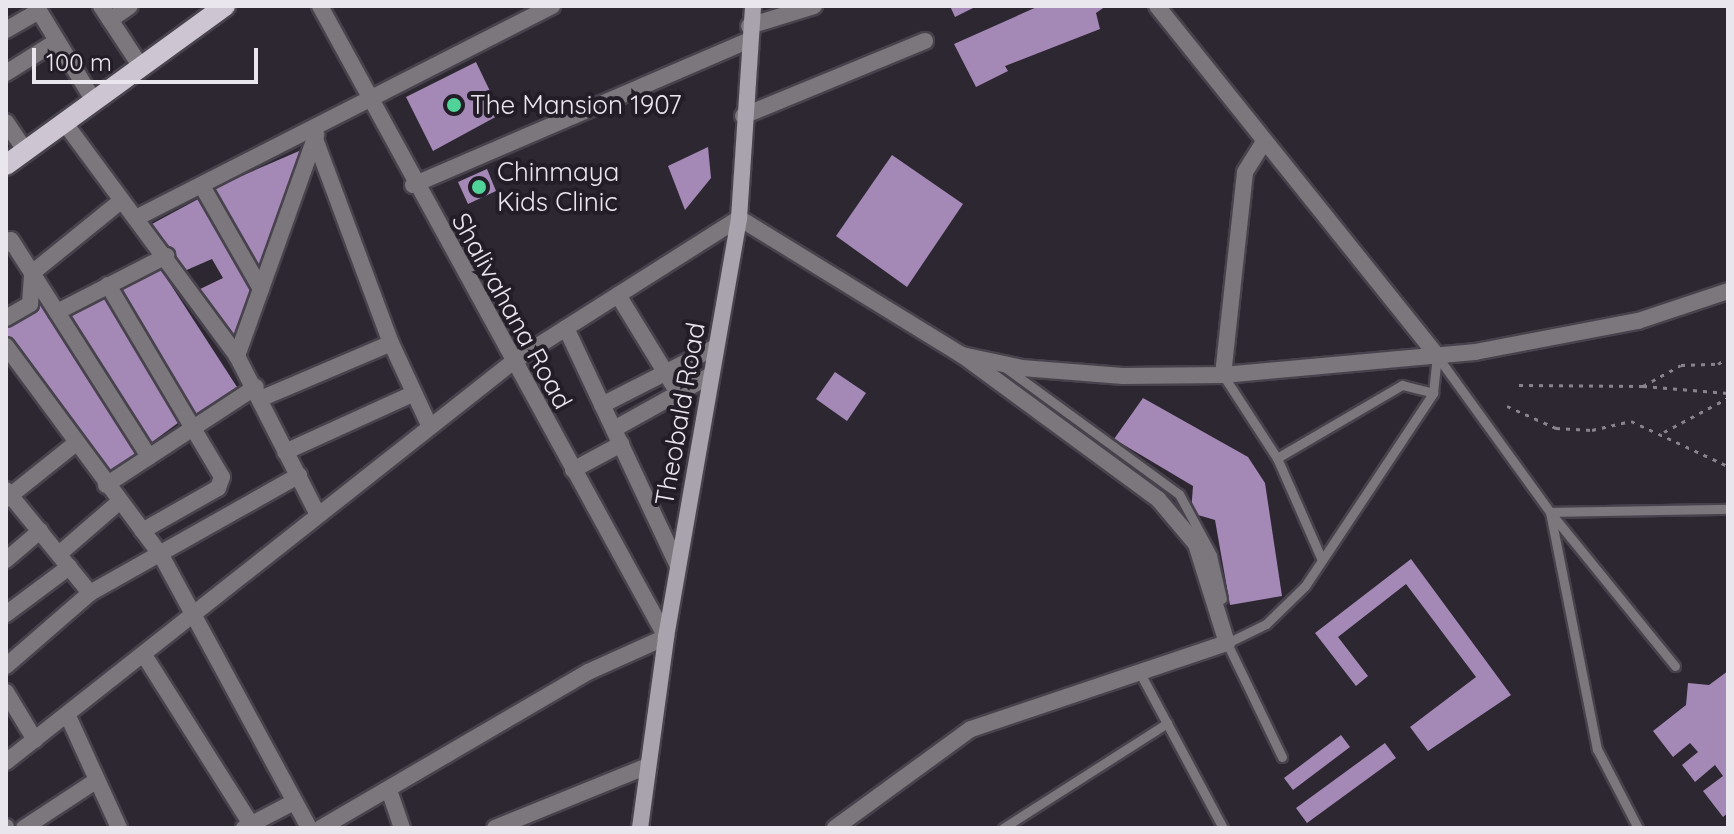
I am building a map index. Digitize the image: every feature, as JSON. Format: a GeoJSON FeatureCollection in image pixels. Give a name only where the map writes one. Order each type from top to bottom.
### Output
{"type":"FeatureCollection","features":[{"type":"Feature","properties":{"kind":"main road"},"geometry":{"type":"LineString","coordinates":[[6,165],[225,6]]}},
{"type":"Feature","properties":{"kind":"main road","name":"Theobald Road"},"geometry":{"type":"LineString","coordinates":[[640,828],[666,637],[739,218],[748,34],[753,6]]}},
{"type":"Feature","properties":{"kind":"street"},"geometry":{"type":"LineString","coordinates":[[130,6],[106,13],[141,67]]}},
{"type":"Feature","properties":{"kind":"street","name":"Shalivahana Road"},"geometry":{"type":"LineString","coordinates":[[320,6],[413,185],[666,637]]}},
{"type":"Feature","properties":{"kind":"street"},"geometry":{"type":"LineString","coordinates":[[138,217],[317,133],[368,95],[552,6]]}},
{"type":"Feature","properties":{"kind":"street"},"geometry":{"type":"LineString","coordinates":[[413,185],[814,6]]}},
{"type":"Feature","properties":{"kind":"street"},"geometry":{"type":"LineString","coordinates":[[1157,6],[1437,356]]}},
{"type":"Feature","properties":{"kind":"street"},"geometry":{"type":"LineString","coordinates":[[6,30],[38,9],[94,101]]}},
{"type":"Feature","properties":{"kind":"street"},"geometry":{"type":"LineString","coordinates":[[6,73],[57,41]]}},
{"type":"Feature","properties":{"kind":"street"},"geometry":{"type":"LineString","coordinates":[[743,116],[925,41]]}},
{"type":"Feature","properties":{"kind":"street"},"geometry":{"type":"LineString","coordinates":[[6,122],[25,150]]}},
{"type":"Feature","properties":{"kind":"street"},"geometry":{"type":"LineString","coordinates":[[64,122],[121,201],[138,217],[237,356],[318,515]]}},
{"type":"Feature","properties":{"kind":"street"},"geometry":{"type":"LineString","coordinates":[[237,356],[317,133]]}},
{"type":"Feature","properties":{"kind":"street"},"geometry":{"type":"LineString","coordinates":[[317,133],[391,343],[429,425]]}},
{"type":"Feature","properties":{"kind":"street"},"geometry":{"type":"LineString","coordinates":[[1223,375],[1245,172],[1264,142]]}},
{"type":"Feature","properties":{"kind":"street"},"geometry":{"type":"LineString","coordinates":[[202,186],[261,289]]}},
{"type":"Feature","properties":{"kind":"street"},"geometry":{"type":"LineString","coordinates":[[6,318],[30,304],[32,273],[121,201]]}},
{"type":"Feature","properties":{"kind":"street"},"geometry":{"type":"LineString","coordinates":[[6,762],[193,618],[429,425],[514,361],[739,218],[962,355],[1158,499],[1196,544],[1227,643],[1141,675],[971,729],[835,828]]}},
{"type":"Feature","properties":{"kind":"street"},"geometry":{"type":"LineString","coordinates":[[8,239],[149,457]]}},
{"type":"Feature","properties":{"kind":"street"},"geometry":{"type":"LineString","coordinates":[[57,312],[166,256]]}},
{"type":"Feature","properties":{"kind":"street"},"geometry":{"type":"LineString","coordinates":[[108,285],[223,482],[142,531]]}},
{"type":"Feature","properties":{"kind":"street"},"geometry":{"type":"LineString","coordinates":[[962,355],[999,363],[1123,376],[1223,375],[1437,356],[1638,321],[1728,291]]}},
{"type":"Feature","properties":{"kind":"street"},"geometry":{"type":"LineString","coordinates":[[618,295],[678,393]]}},
{"type":"Feature","properties":{"kind":"street"},"geometry":{"type":"LineString","coordinates":[[566,328],[678,566]]}},
{"type":"Feature","properties":{"kind":"street"},"geometry":{"type":"LineString","coordinates":[[106,485],[193,428],[258,393],[391,343]]}},
{"type":"Feature","properties":{"kind":"street"},"geometry":{"type":"LineString","coordinates":[[6,346],[75,444],[162,557],[309,828]]}},
{"type":"Feature","properties":{"kind":"street"},"geometry":{"type":"LineString","coordinates":[[602,405],[716,347]]}},
{"type":"Feature","properties":{"kind":"street"},"geometry":{"type":"LineString","coordinates":[[573,470],[678,393],[711,375]]}},
{"type":"Feature","properties":{"kind":"street"},"geometry":{"type":"LineString","coordinates":[[285,452],[412,394]]}},
{"type":"Feature","properties":{"kind":"street"},"geometry":{"type":"LineString","coordinates":[[75,444],[8,495],[90,593]]}},
{"type":"Feature","properties":{"kind":"street"},"geometry":{"type":"LineString","coordinates":[[6,666],[90,593],[162,557],[299,475]]}},
{"type":"Feature","properties":{"kind":"street"},"geometry":{"type":"LineString","coordinates":[[6,614],[64,560],[119,502]]}},
{"type":"Feature","properties":{"kind":"street"},"geometry":{"type":"LineString","coordinates":[[6,560],[40,531]]}},
{"type":"Feature","properties":{"kind":"street"},"geometry":{"type":"LineString","coordinates":[[321,828],[588,672],[666,637]]}},
{"type":"Feature","properties":{"kind":"street"},"geometry":{"type":"LineString","coordinates":[[144,655],[248,826],[294,802]]}},
{"type":"Feature","properties":{"kind":"street"},"geometry":{"type":"LineString","coordinates":[[6,692],[35,740]]}},
{"type":"Feature","properties":{"kind":"street"},"geometry":{"type":"LineString","coordinates":[[68,716],[119,828]]}},
{"type":"Feature","properties":{"kind":"street"},"geometry":{"type":"LineString","coordinates":[[499,827],[648,766]]}},
{"type":"Feature","properties":{"kind":"street"},"geometry":{"type":"LineString","coordinates":[[24,828],[97,780]]}},
{"type":"Feature","properties":{"kind":"street"},"geometry":{"type":"LineString","coordinates":[[389,790],[402,828]]}},
{"type":"Feature","properties":{"kind":"lane"},"geometry":{"type":"LineString","coordinates":[[1282,757],[1227,643],[1266,624],[1322,560],[1433,393],[1437,356]]}},
{"type":"Feature","properties":{"kind":"lane"},"geometry":{"type":"LineString","coordinates":[[1437,356],[1550,512],[1675,666]]}},
{"type":"Feature","properties":{"kind":"lane"},"geometry":{"type":"LineString","coordinates":[[999,363],[1179,494],[1212,555],[1222,599]]}},
{"type":"Feature","properties":{"kind":"lane"},"geometry":{"type":"LineString","coordinates":[[1223,375],[1277,458],[1322,560]]}},
{"type":"Feature","properties":{"kind":"lane"},"geometry":{"type":"LineString","coordinates":[[1277,458],[1402,385],[1433,393]]}},
{"type":"Feature","properties":{"kind":"lane"},"geometry":{"type":"LineString","coordinates":[[1550,512],[1728,509]]}},
{"type":"Feature","properties":{"kind":"lane"},"geometry":{"type":"LineString","coordinates":[[1550,512],[1597,749],[1638,828]]}},
{"type":"Feature","properties":{"kind":"lane"},"geometry":{"type":"LineString","coordinates":[[1141,675],[1223,828]]}},
{"type":"Feature","properties":{"kind":"lane"},"geometry":{"type":"LineString","coordinates":[[1003,828],[1167,723]]}},
{"type":"Feature","properties":{"kind":"path"},"geometry":{"type":"LineString","coordinates":[[1643,386],[1681,365],[1728,358]]}},
{"type":"Feature","properties":{"kind":"path"},"geometry":{"type":"LineString","coordinates":[[1519,385],[1643,386],[1728,396]]}},
{"type":"Feature","properties":{"kind":"path"},"geometry":{"type":"LineString","coordinates":[[1663,432],[1728,396]]}},
{"type":"Feature","properties":{"kind":"path"},"geometry":{"type":"LineString","coordinates":[[1507,406],[1556,428],[1592,430],[1631,421],[1663,432],[1728,466]]}},
{"type":"Feature","properties":{"kind":"building"},"geometry":{"type":"Polygon","coordinates":[[[950,6],[977,6],[955,17],[950,6]]]}},
{"type":"Feature","properties":{"kind":"building"},"geometry":{"type":"Polygon","coordinates":[[[1039,6],[1106,6],[1096,13],[1100,29],[1005,66],[1008,71],[976,87],[954,44],[1039,6]]]}},
{"type":"Feature","properties":{"kind":"building","name":"The Mansion 1907"},"geometry":{"type":"Polygon","coordinates":[[[476,62],[501,114],[433,151],[406,97],[476,62]]]}},
{"type":"Feature","properties":{"kind":"building"},"geometry":{"type":"Polygon","coordinates":[[[708,147],[711,178],[685,210],[668,166],[708,147]]]}},
{"type":"Feature","properties":{"kind":"building"},"geometry":{"type":"Polygon","coordinates":[[[306,148],[261,277],[207,191],[306,148]]]}},
{"type":"Feature","properties":{"kind":"building"},"geometry":{"type":"Polygon","coordinates":[[[892,155],[963,204],[907,287],[836,236],[892,155]]]}},
{"type":"Feature","properties":{"kind":"building"},"geometry":{"type":"Polygon","coordinates":[[[487,169],[496,191],[468,204],[458,182],[487,169]]]}},
{"type":"Feature","properties":{"kind":"building"},"geometry":{"type":"Polygon","coordinates":[[[202,197],[252,293],[234,346],[196,291],[223,278],[212,259],[182,272],[150,225],[202,197]]]}},
{"type":"Feature","properties":{"kind":"building"},"geometry":{"type":"Polygon","coordinates":[[[158,265],[237,387],[192,418],[114,287],[158,265]]]}},
{"type":"Feature","properties":{"kind":"building"},"geometry":{"type":"Polygon","coordinates":[[[38,293],[137,453],[106,473],[6,337],[6,324],[38,293]]]}},
{"type":"Feature","properties":{"kind":"building"},"geometry":{"type":"Polygon","coordinates":[[[105,293],[182,420],[148,445],[69,311],[105,293]]]}},
{"type":"Feature","properties":{"kind":"building"},"geometry":{"type":"Polygon","coordinates":[[[835,372],[866,393],[847,421],[816,399],[835,372]]]}},
{"type":"Feature","properties":{"kind":"building"},"geometry":{"type":"Polygon","coordinates":[[[1143,398],[1248,457],[1265,483],[1282,596],[1230,605],[1215,520],[1191,513],[1193,486],[1114,439],[1143,398]]]}},
{"type":"Feature","properties":{"kind":"building"},"geometry":{"type":"Polygon","coordinates":[[[1411,559],[1511,695],[1428,751],[1410,727],[1476,677],[1406,584],[1338,637],[1368,676],[1356,686],[1315,633],[1411,559]]]}},
{"type":"Feature","properties":{"kind":"building"},"geometry":{"type":"Polygon","coordinates":[[[1728,671],[1728,813],[1723,817],[1703,791],[1723,776],[1715,765],[1695,782],[1682,765],[1698,752],[1690,743],[1673,757],[1653,731],[1686,705],[1688,683],[1709,685],[1728,671]]]}},
{"type":"Feature","properties":{"kind":"building"},"geometry":{"type":"Polygon","coordinates":[[[1341,735],[1350,747],[1293,790],[1284,778],[1341,735]]]}},
{"type":"Feature","properties":{"kind":"building"},"geometry":{"type":"Polygon","coordinates":[[[1385,743],[1396,758],[1307,823],[1296,808],[1385,743]]]}},
{"type":"Feature","properties":{"kind":"place","name":"The Mansion 1907"},"geometry":{"type":"Point","coordinates":[454,105]}},
{"type":"Feature","properties":{"kind":"place","name":"Chinmaya Kids Clinic"},"geometry":{"type":"Point","coordinates":[479,187]}}]}
